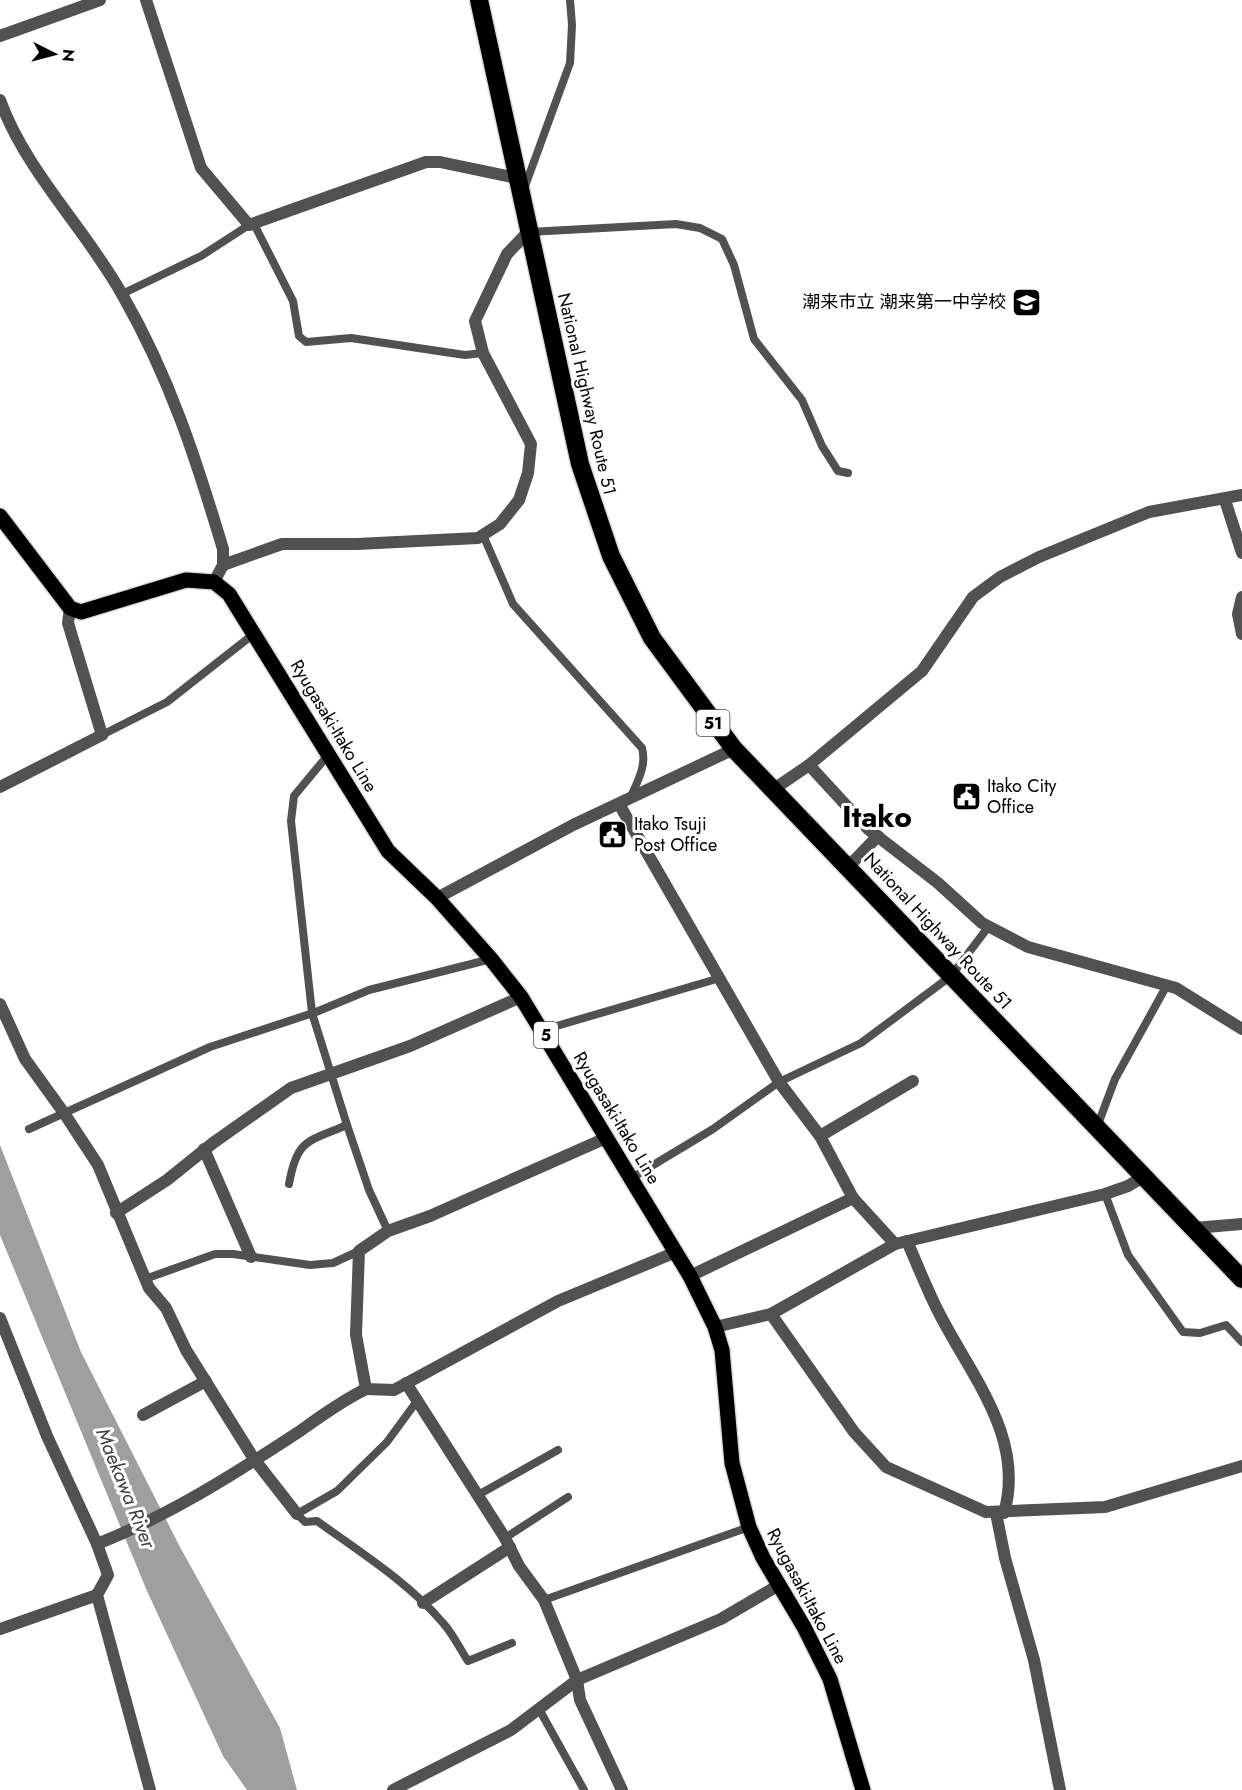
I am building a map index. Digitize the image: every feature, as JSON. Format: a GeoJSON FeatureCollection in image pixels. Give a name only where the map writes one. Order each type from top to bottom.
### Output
{"type":"FeatureCollection","features":[{"type":"Feature","properties":{"kind":"highway","name":"National Highway Route 51"},"geometry":{"type":"LineString","coordinates":[[479,0],[580,464],[611,556],[652,638],[734,749],[849,866],[951,976],[1242,1279]]}},
{"type":"Feature","properties":{"kind":"main road"},"geometry":{"type":"LineString","coordinates":[[0,516],[70,608],[81,612],[186,580],[214,582]]}},
{"type":"Feature","properties":{"kind":"main road","name":"Ryugasaki-Itako Line"},"geometry":{"type":"LineString","coordinates":[[214,582],[229,594],[255,633],[388,851],[437,898],[491,958],[521,997],[690,1276],[722,1350],[732,1463],[749,1527],[763,1558],[830,1679],[863,1790]]}},
{"type":"Feature","properties":{"kind":"street"},"geometry":{"type":"LineString","coordinates":[[0,36],[100,0]]}},
{"type":"Feature","properties":{"kind":"street"},"geometry":{"type":"LineString","coordinates":[[147,0],[177,100],[201,168],[252,224],[426,162],[440,162],[516,178]]}},
{"type":"Feature","properties":{"kind":"street"},"geometry":{"type":"LineString","coordinates":[[0,100],[20,142],[122,294],[163,372],[192,446],[223,549],[223,564],[214,582]]}},
{"type":"Feature","properties":{"kind":"street"},"geometry":{"type":"LineString","coordinates":[[223,564],[282,544],[357,544],[483,536],[500,524],[519,500],[528,473],[531,444],[483,353],[475,321],[507,254],[528,232]]}},
{"type":"Feature","properties":{"kind":"street"},"geometry":{"type":"LineString","coordinates":[[774,789],[809,765],[922,671],[973,597],[1000,577],[1039,557],[1149,512],[1242,495]]}},
{"type":"Feature","properties":{"kind":"street"},"geometry":{"type":"LineString","coordinates":[[1224,500],[1242,554]]}},
{"type":"Feature","properties":{"kind":"street"},"geometry":{"type":"LineString","coordinates":[[1242,597],[1238,614],[1242,634]]}},
{"type":"Feature","properties":{"kind":"street"},"geometry":{"type":"LineString","coordinates":[[0,787],[102,735],[68,623],[70,608]]}},
{"type":"Feature","properties":{"kind":"street"},"geometry":{"type":"LineString","coordinates":[[437,898],[573,825],[734,749]]}},
{"type":"Feature","properties":{"kind":"street"},"geometry":{"type":"LineString","coordinates":[[809,765],[878,836],[989,926],[1028,947],[1176,988],[1242,1029]]}},
{"type":"Feature","properties":{"kind":"street"},"geometry":{"type":"LineString","coordinates":[[625,801],[779,1082],[820,1136],[853,1198],[901,1243],[1000,1427],[1011,1489],[1000,1513],[1005,1558],[1034,1660],[1059,1790]]}},
{"type":"Feature","properties":{"kind":"street"},"geometry":{"type":"LineString","coordinates":[[849,866],[878,836]]}},
{"type":"Feature","properties":{"kind":"street"},"geometry":{"type":"LineString","coordinates":[[116,1212],[167,1180],[204,1149],[291,1088],[410,1046],[521,997]]}},
{"type":"Feature","properties":{"kind":"street"},"geometry":{"type":"LineString","coordinates":[[0,1004],[24,1059],[64,1113],[98,1165],[145,1279],[166,1308],[206,1381],[254,1459],[297,1514]]}},
{"type":"Feature","properties":{"kind":"street"},"geometry":{"type":"LineString","coordinates":[[820,1136],[913,1081]]}},
{"type":"Feature","properties":{"kind":"street"},"geometry":{"type":"LineString","coordinates":[[366,1389],[357,1335],[359,1251],[388,1231],[430,1216],[606,1138]]}},
{"type":"Feature","properties":{"kind":"street"},"geometry":{"type":"LineString","coordinates":[[204,1149],[251,1257]]}},
{"type":"Feature","properties":{"kind":"street"},"geometry":{"type":"LineString","coordinates":[[714,1327],[771,1314],[901,1243],[1105,1194],[1128,1186],[1143,1177]]}},
{"type":"Feature","properties":{"kind":"street"},"geometry":{"type":"LineString","coordinates":[[690,1276],[802,1220],[853,1198]]}},
{"type":"Feature","properties":{"kind":"street"},"geometry":{"type":"LineString","coordinates":[[1194,1228],[1242,1224]]}},
{"type":"Feature","properties":{"kind":"street"},"geometry":{"type":"LineString","coordinates":[[97,1544],[117,1537],[172,1510],[340,1402],[366,1389],[394,1390],[558,1301],[676,1252]]}},
{"type":"Feature","properties":{"kind":"street"},"geometry":{"type":"LineString","coordinates":[[771,1314],[854,1432],[886,1467],[986,1512],[1105,1507],[1242,1466]]}},
{"type":"Feature","properties":{"kind":"street"},"geometry":{"type":"LineString","coordinates":[[0,1318],[47,1436],[97,1544],[108,1575],[98,1595],[150,1790]]}},
{"type":"Feature","properties":{"kind":"street"},"geometry":{"type":"LineString","coordinates":[[143,1415],[206,1381]]}},
{"type":"Feature","properties":{"kind":"street"},"geometry":{"type":"LineString","coordinates":[[406,1383],[478,1495],[519,1566],[544,1600],[577,1680],[580,1700],[622,1790]]}},
{"type":"Feature","properties":{"kind":"street"},"geometry":{"type":"LineString","coordinates":[[423,1603],[507,1542]]}},
{"type":"Feature","properties":{"kind":"street"},"geometry":{"type":"LineString","coordinates":[[393,1790],[511,1730],[577,1680],[721,1619],[779,1585]]}},
{"type":"Feature","properties":{"kind":"street"},"geometry":{"type":"LineString","coordinates":[[0,1629],[98,1595]]}},
{"type":"Feature","properties":{"kind":"lane"},"geometry":{"type":"LineString","coordinates":[[521,199],[570,63],[572,26],[570,0]]}},
{"type":"Feature","properties":{"kind":"lane"},"geometry":{"type":"LineString","coordinates":[[122,294],[201,256],[252,224],[293,301],[299,336],[306,342],[351,338],[465,355],[483,353]]}},
{"type":"Feature","properties":{"kind":"lane"},"geometry":{"type":"LineString","coordinates":[[528,232],[676,224],[700,228],[722,239],[734,265],[754,339],[802,400],[822,446],[838,471],[848,473]]}},
{"type":"Feature","properties":{"kind":"lane"},"geometry":{"type":"LineString","coordinates":[[483,536],[513,604],[642,748],[645,759],[625,801]]}},
{"type":"Feature","properties":{"kind":"lane"},"geometry":{"type":"LineString","coordinates":[[102,735],[167,702],[255,633]]}},
{"type":"Feature","properties":{"kind":"lane"},"geometry":{"type":"LineString","coordinates":[[328,755],[294,796],[291,821],[312,1013],[346,1125],[369,1190],[388,1231]]}},
{"type":"Feature","properties":{"kind":"lane"},"geometry":{"type":"LineString","coordinates":[[630,1179],[713,1129],[779,1082],[861,1042],[951,976],[989,926]]}},
{"type":"Feature","properties":{"kind":"lane"},"geometry":{"type":"LineString","coordinates":[[29,1129],[210,1047],[312,1013],[369,990],[491,958]]}},
{"type":"Feature","properties":{"kind":"lane"},"geometry":{"type":"LineString","coordinates":[[543,1030],[720,978]]}},
{"type":"Feature","properties":{"kind":"lane"},"geometry":{"type":"LineString","coordinates":[[1096,1128],[1115,1079],[1167,985]]}},
{"type":"Feature","properties":{"kind":"lane"},"geometry":{"type":"LineString","coordinates":[[289,1184],[294,1157],[306,1142],[346,1125]]}},
{"type":"Feature","properties":{"kind":"lane"},"geometry":{"type":"LineString","coordinates":[[1105,1194],[1128,1255],[1183,1332],[1200,1333],[1226,1324],[1242,1342]]}},
{"type":"Feature","properties":{"kind":"lane"},"geometry":{"type":"LineString","coordinates":[[145,1279],[215,1254],[310,1265],[333,1263],[359,1251]]}},
{"type":"Feature","properties":{"kind":"lane"},"geometry":{"type":"LineString","coordinates":[[417,1401],[387,1442],[337,1491],[297,1514],[305,1522],[317,1521],[379,1566],[423,1603],[444,1624],[468,1661],[512,1643]]}},
{"type":"Feature","properties":{"kind":"lane"},"geometry":{"type":"LineString","coordinates":[[478,1495],[558,1450]]}},
{"type":"Feature","properties":{"kind":"lane"},"geometry":{"type":"LineString","coordinates":[[507,1542],[568,1497]]}},
{"type":"Feature","properties":{"kind":"lane"},"geometry":{"type":"LineString","coordinates":[[544,1600],[749,1527]]}},
{"type":"Feature","properties":{"kind":"lane"},"geometry":{"type":"LineString","coordinates":[[539,1709],[584,1790]]}},
{"type":"Feature","properties":{"kind":"water","name":"Maekawa River"},"geometry":{"type":"Polygon","coordinates":[[[0,1145],[81,1352],[180,1547],[280,1728],[297,1790],[247,1790],[223,1756],[147,1591],[0,1235],[0,1145]]]}},
{"type":"Feature","properties":{"kind":"place","name":"潮来市立 潮来第一中学校"},"geometry":{"type":"Point","coordinates":[1027,302]}},
{"type":"Feature","properties":{"kind":"place","name":"Itako City Office"},"geometry":{"type":"Point","coordinates":[966,796]}},
{"type":"Feature","properties":{"kind":"place","name":"Itako Tsuji Post Office"},"geometry":{"type":"Point","coordinates":[613,834]}},
{"type":"Feature","properties":{"kind":"district","name":"Itako"},"geometry":{"type":"Point","coordinates":[877,817]}}]}
